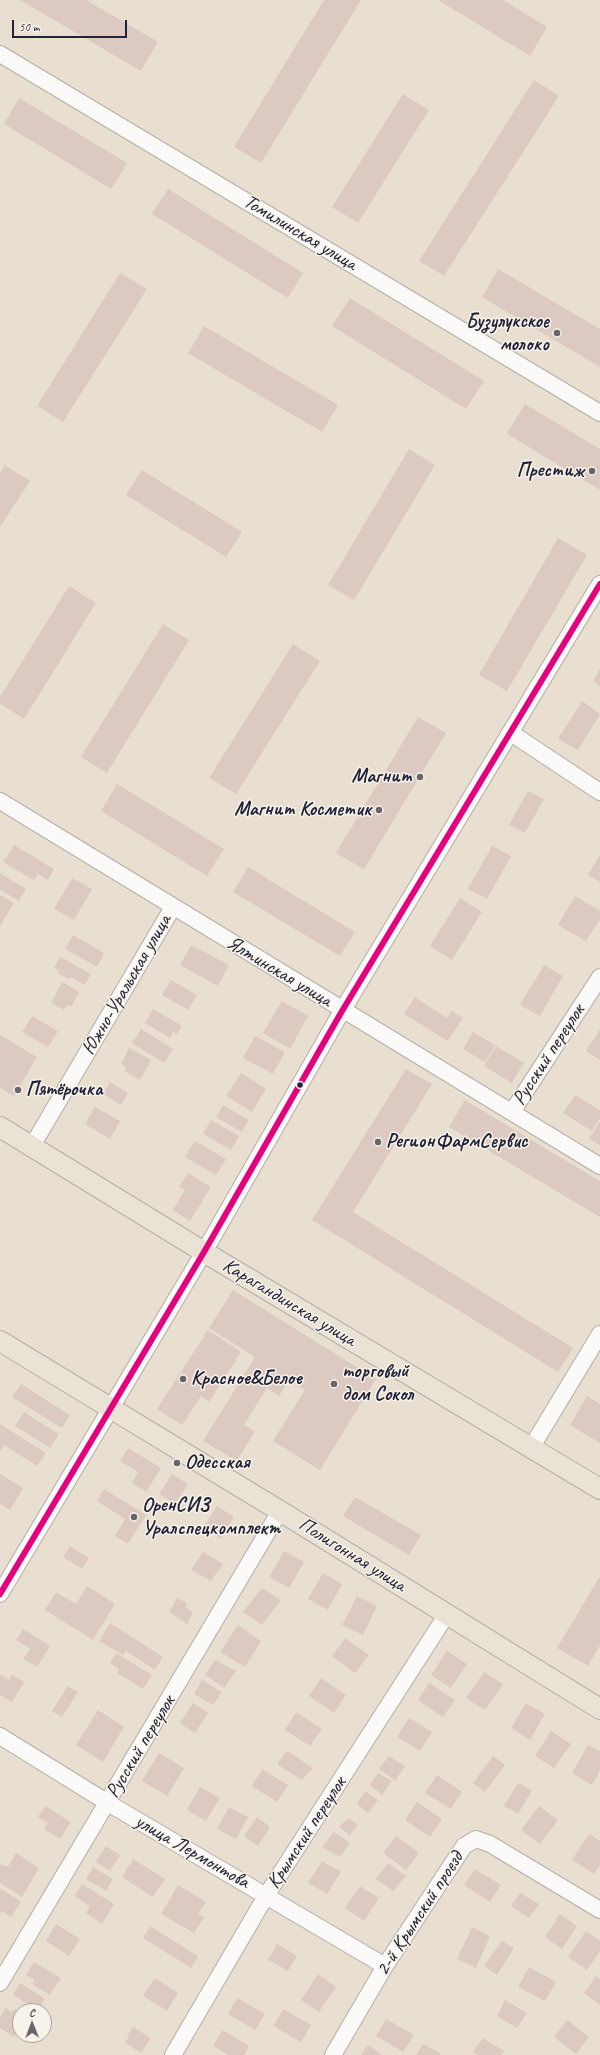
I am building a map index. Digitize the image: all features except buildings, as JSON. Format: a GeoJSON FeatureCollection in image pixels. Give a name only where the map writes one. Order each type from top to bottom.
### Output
{"type":"FeatureCollection","features":[{"type":"Feature","properties":{"kind":"main road","name":"Карагандинская улица"},"geometry":{"type":"LineString","coordinates":[[0,1127],[204,1252],[600,1489]]}},
{"type":"Feature","properties":{"kind":"main road","name":"Полигонная улица"},"geometry":{"type":"LineString","coordinates":[[0,1341],[280,1511],[600,1709]]}},
{"type":"Feature","properties":{"kind":"street","name":"Томилинская улица"},"geometry":{"type":"LineString","coordinates":[[2,59],[600,413]]}},
{"type":"Feature","properties":{"kind":"street"},"geometry":{"type":"LineString","coordinates":[[0,1594],[204,1252],[342,1011],[600,584]]}},
{"type":"Feature","properties":{"kind":"street"},"geometry":{"type":"LineString","coordinates":[[511,733],[600,792]]}},
{"type":"Feature","properties":{"kind":"street","name":"Ялтинская улица"},"geometry":{"type":"LineString","coordinates":[[1,805],[173,907],[342,1011],[600,1166]]}},
{"type":"Feature","properties":{"kind":"street","name":"Южно-Уральская улица"},"geometry":{"type":"LineString","coordinates":[[32,1146],[173,907]]}},
{"type":"Feature","properties":{"kind":"street","name":"Русский переулок"},"geometry":{"type":"LineString","coordinates":[[512,1112],[600,977]]}},
{"type":"Feature","properties":{"kind":"street"},"geometry":{"type":"LineString","coordinates":[[531,1448],[600,1334]]}},
{"type":"Feature","properties":{"kind":"street","name":"Русский переулок"},"geometry":{"type":"LineString","coordinates":[[0,1983],[280,1511]]}},
{"type":"Feature","properties":{"kind":"street","name":"Крымский переулок"},"geometry":{"type":"LineString","coordinates":[[173,2055],[266,1896],[447,1614]]}},
{"type":"Feature","properties":{"kind":"street","name":"улица Лермонтова"},"geometry":{"type":"LineString","coordinates":[[0,1736],[108,1803],[385,1966]]}},
{"type":"Feature","properties":{"kind":"street","name":"2-й Крымский проезд"},"geometry":{"type":"LineString","coordinates":[[333,2055],[385,1966],[464,1846],[476,1839],[490,1844],[600,1910]]}},
{"type":"Feature","properties":{"kind":"transit line"},"geometry":{"type":"LineString","coordinates":[[0,1594],[204,1252],[342,1011],[600,584]]}},
{"type":"Feature","properties":{"kind":"place","name":"Бузулукское молоко"},"geometry":{"type":"Point","coordinates":[557,333]}},
{"type":"Feature","properties":{"kind":"place","name":"Престиж"},"geometry":{"type":"Point","coordinates":[592,471]}},
{"type":"Feature","properties":{"kind":"place","name":"Магнит"},"geometry":{"type":"Point","coordinates":[420,777]}},
{"type":"Feature","properties":{"kind":"place","name":"Магнит Косметик"},"geometry":{"type":"Point","coordinates":[379,810]}},
{"type":"Feature","properties":{"kind":"place","name":"Пятёрочка"},"geometry":{"type":"Point","coordinates":[18,1090]}},
{"type":"Feature","properties":{"kind":"place","name":"РегионФармСервис"},"geometry":{"type":"Point","coordinates":[378,1142]}},
{"type":"Feature","properties":{"kind":"place","name":"Красное&Белое"},"geometry":{"type":"Point","coordinates":[183,1379]}},
{"type":"Feature","properties":{"kind":"place","name":"торговый дом Сокол"},"geometry":{"type":"Point","coordinates":[334,1384]}},
{"type":"Feature","properties":{"kind":"place","name":"Одесская"},"geometry":{"type":"Point","coordinates":[177,1463]}},
{"type":"Feature","properties":{"kind":"place","name":"ОренСИЗ Уралспецкомплект"},"geometry":{"type":"Point","coordinates":[134,1517]}}]}
